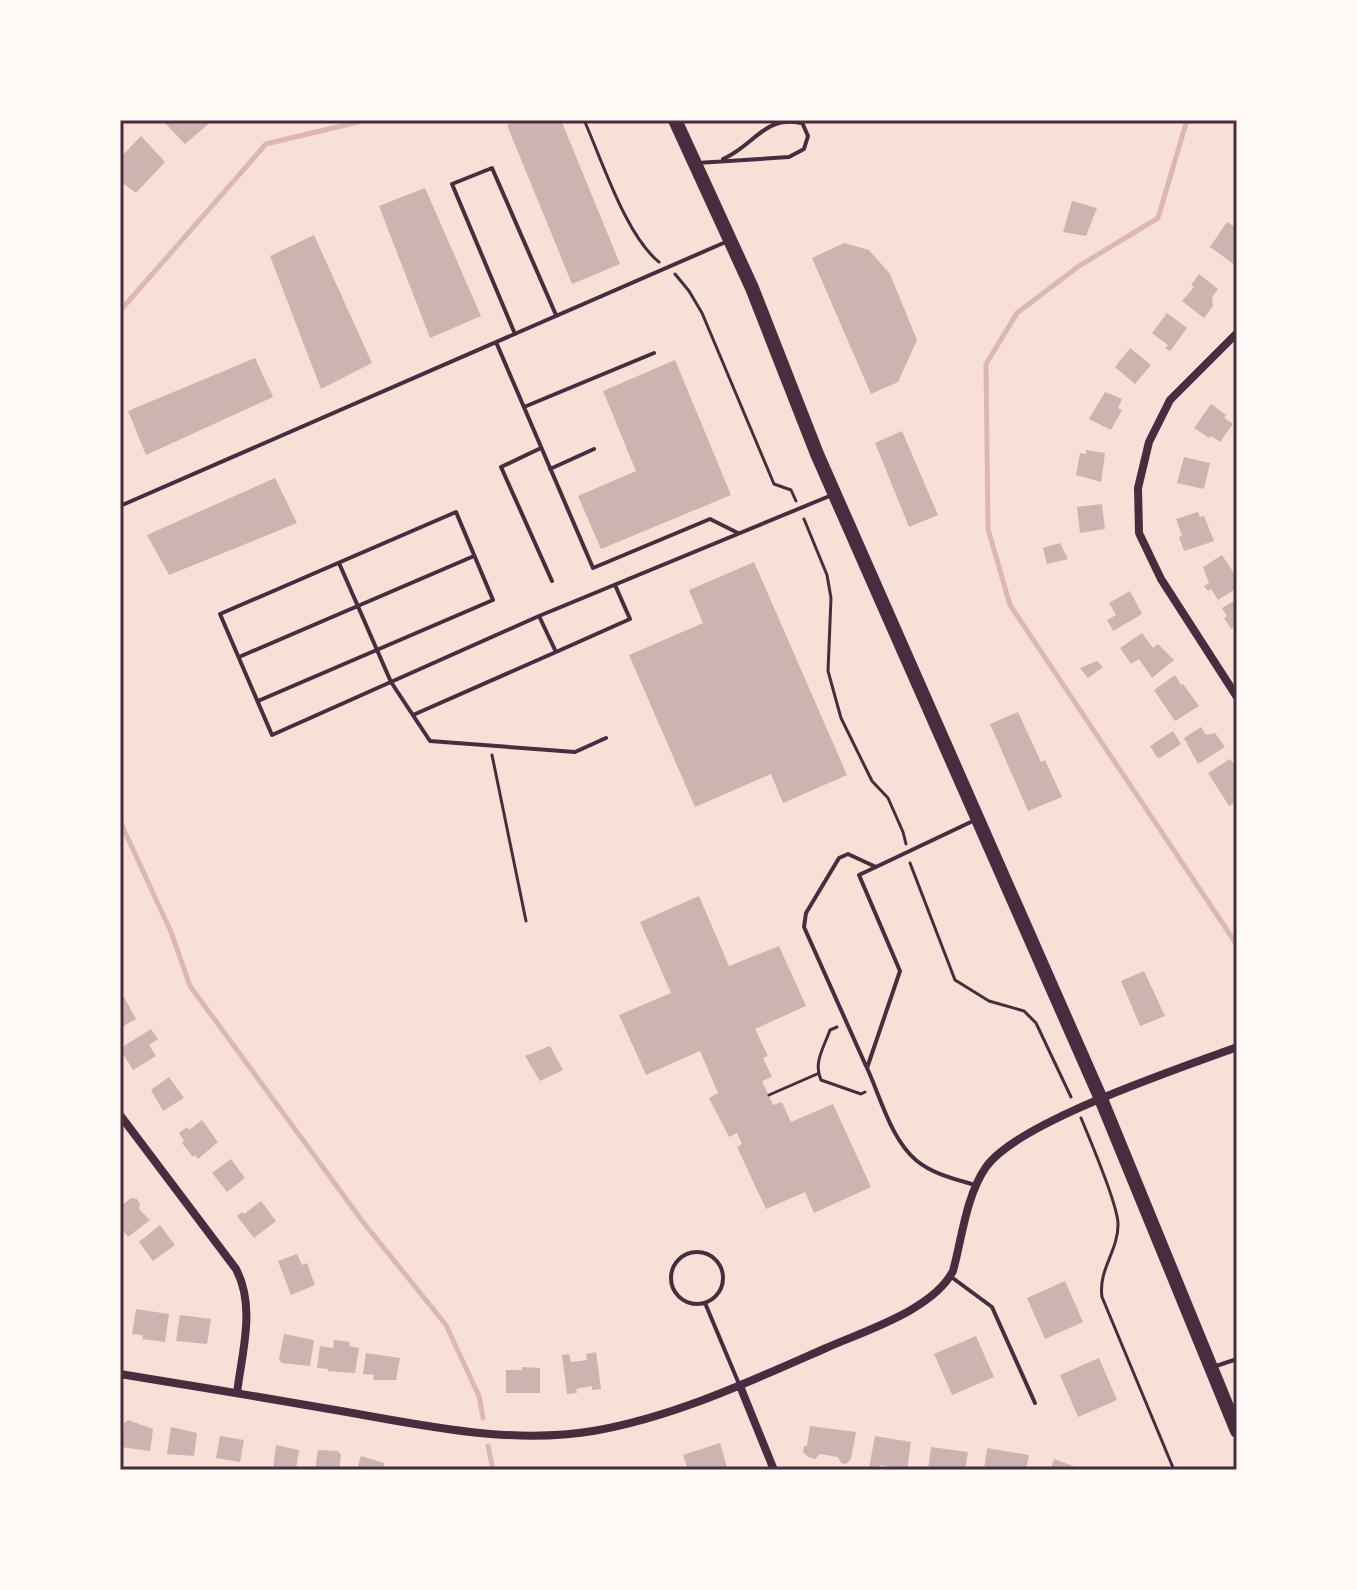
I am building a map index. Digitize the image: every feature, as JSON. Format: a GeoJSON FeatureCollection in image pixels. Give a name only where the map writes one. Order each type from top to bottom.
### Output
{"type":"FeatureCollection","features":[{"type":"Feature","properties":{"kind":"main road"},"geometry":{"type":"LineString","coordinates":[[675,120],[730,240],[834,494],[1101,1099],[1237,1430]]}},
{"type":"Feature","properties":{"kind":"street"},"geometry":{"type":"LineString","coordinates":[[1237,333],[1170,400],[1149,442],[1138,488],[1139,533],[1161,579],[1237,697]]}},
{"type":"Feature","properties":{"kind":"street"},"geometry":{"type":"LineString","coordinates":[[120,1374],[442,1428],[553,1434],[591,1431],[638,1420],[740,1386],[929,1299],[947,1283],[976,1185],[997,1153],[1017,1139],[1101,1099],[1237,1047]]}},
{"type":"Feature","properties":{"kind":"street"},"geometry":{"type":"LineString","coordinates":[[120,1115],[236,1269],[244,1285],[247,1306],[237,1393]]}},
{"type":"Feature","properties":{"kind":"street"},"geometry":{"type":"LineString","coordinates":[[740,1386],[774,1470]]}},
{"type":"Feature","properties":{"kind":"lane"},"geometry":{"type":"LineString","coordinates":[[695,163],[717,162],[789,157],[804,149],[808,136],[802,122],[771,124],[739,152],[717,162]]}},
{"type":"Feature","properties":{"kind":"lane"},"geometry":{"type":"LineString","coordinates":[[515,334],[452,184],[492,168],[556,315]]}},
{"type":"Feature","properties":{"kind":"lane"},"geometry":{"type":"LineString","coordinates":[[120,506],[730,240]]}},
{"type":"Feature","properties":{"kind":"lane"},"geometry":{"type":"LineString","coordinates":[[496,342],[593,568],[710,519],[738,533]]}},
{"type":"Feature","properties":{"kind":"lane"},"geometry":{"type":"LineString","coordinates":[[524,407],[654,353]]}},
{"type":"Feature","properties":{"kind":"lane"},"geometry":{"type":"LineString","coordinates":[[541,448],[501,467],[552,581]]}},
{"type":"Feature","properties":{"kind":"lane"},"geometry":{"type":"LineString","coordinates":[[550,469],[594,449]]}},
{"type":"Feature","properties":{"kind":"lane"},"geometry":{"type":"LineString","coordinates":[[258,701],[493,600],[456,512],[220,614],[272,735],[539,616],[834,494]]}},
{"type":"Feature","properties":{"kind":"lane"},"geometry":{"type":"LineString","coordinates":[[239,657],[474,556]]}},
{"type":"Feature","properties":{"kind":"lane"},"geometry":{"type":"LineString","coordinates":[[339,563],[391,682],[430,741],[575,752],[606,738]]}},
{"type":"Feature","properties":{"kind":"lane"},"geometry":{"type":"LineString","coordinates":[[413,715],[630,619],[615,585]]}},
{"type":"Feature","properties":{"kind":"lane"},"geometry":{"type":"LineString","coordinates":[[539,616],[556,652]]}},
{"type":"Feature","properties":{"kind":"lane"},"geometry":{"type":"LineString","coordinates":[[867,1068],[900,971],[859,875],[977,819]]}},
{"type":"Feature","properties":{"kind":"lane"},"geometry":{"type":"LineString","coordinates":[[876,867],[848,854],[839,858],[806,913],[804,927],[900,1142],[917,1161],[939,1174],[976,1185]]}},
{"type":"Feature","properties":{"kind":"lane"},"geometry":{"type":"LineString","coordinates":[[699,1251],[712,1256],[722,1271],[720,1289],[705,1303],[688,1303],[672,1287],[670,1275],[673,1266],[686,1254],[699,1251]]}},
{"type":"Feature","properties":{"kind":"lane"},"geometry":{"type":"LineString","coordinates":[[950,1276],[992,1307],[1035,1403]]}},
{"type":"Feature","properties":{"kind":"lane"},"geometry":{"type":"LineString","coordinates":[[705,1303],[740,1386]]}},
{"type":"Feature","properties":{"kind":"lane"},"geometry":{"type":"LineString","coordinates":[[1210,1368],[1237,1359]]}},
{"type":"Feature","properties":{"kind":"path"},"geometry":{"type":"LineString","coordinates":[[584,120],[628,220],[645,251],[655,259]]}},
{"type":"Feature","properties":{"kind":"path"},"geometry":{"type":"LineString","coordinates":[[680,278],[702,313],[774,484],[791,490],[827,575],[831,598],[828,671],[841,718],[872,781],[888,798],[903,832],[912,872],[955,980],[989,1001],[1024,1011],[1036,1023],[1070,1094]]}},
{"type":"Feature","properties":{"kind":"path"},"geometry":{"type":"LineString","coordinates":[[492,751],[526,921]]}},
{"type":"Feature","properties":{"kind":"path"},"geometry":{"type":"LineString","coordinates":[[847,1023],[830,1030],[816,1067],[818,1074],[821,1080],[861,1094],[876,1087]]}},
{"type":"Feature","properties":{"kind":"path"},"geometry":{"type":"LineString","coordinates":[[769,1095],[818,1074]]}},
{"type":"Feature","properties":{"kind":"path"},"geometry":{"type":"LineString","coordinates":[[1087,1131],[1119,1221],[1114,1247],[1102,1274],[1102,1297],[1174,1470]]}},
{"type":"Feature","properties":{"kind":"building"},"geometry":{"type":"Polygon","coordinates":[[[162,120],[213,120],[185,144],[162,120]]]}},
{"type":"Feature","properties":{"kind":"building"},"geometry":{"type":"Polygon","coordinates":[[[519,120],[561,120],[620,264],[572,284],[507,125],[519,120]]]}},
{"type":"Feature","properties":{"kind":"building"},"geometry":{"type":"Polygon","coordinates":[[[141,136],[165,162],[136,193],[120,181],[120,158],[141,136]]]}},
{"type":"Feature","properties":{"kind":"building"},"geometry":{"type":"Polygon","coordinates":[[[425,188],[481,316],[430,338],[379,206],[425,188]]]}},
{"type":"Feature","properties":{"kind":"building"},"geometry":{"type":"Polygon","coordinates":[[[1072,201],[1097,208],[1086,236],[1063,232],[1072,201]]]}},
{"type":"Feature","properties":{"kind":"building"},"geometry":{"type":"Polygon","coordinates":[[[1227,222],[1237,228],[1235,265],[1210,247],[1227,222]]]}},
{"type":"Feature","properties":{"kind":"building"},"geometry":{"type":"Polygon","coordinates":[[[314,235],[372,363],[321,389],[270,256],[314,235]]]}},
{"type":"Feature","properties":{"kind":"building"},"geometry":{"type":"Polygon","coordinates":[[[844,243],[869,250],[890,274],[917,340],[898,382],[871,394],[812,258],[844,243]]]}},
{"type":"Feature","properties":{"kind":"building"},"geometry":{"type":"Polygon","coordinates":[[[1199,274],[1218,289],[1212,297],[1213,306],[1204,318],[1182,301],[1194,287],[1191,285],[1199,274]]]}},
{"type":"Feature","properties":{"kind":"building"},"geometry":{"type":"Polygon","coordinates":[[[1167,313],[1187,328],[1170,351],[1165,348],[1168,345],[1152,333],[1167,313]]]}},
{"type":"Feature","properties":{"kind":"building"},"geometry":{"type":"Polygon","coordinates":[[[1130,348],[1151,365],[1135,384],[1115,367],[1130,348]]]}},
{"type":"Feature","properties":{"kind":"building"},"geometry":{"type":"Polygon","coordinates":[[[255,358],[273,397],[146,455],[128,411],[255,358]]]}},
{"type":"Feature","properties":{"kind":"building"},"geometry":{"type":"Polygon","coordinates":[[[675,360],[731,495],[601,549],[578,496],[636,471],[603,391],[675,360]]]}},
{"type":"Feature","properties":{"kind":"building"},"geometry":{"type":"Polygon","coordinates":[[[1105,392],[1122,399],[1118,408],[1122,410],[1111,430],[1089,419],[1105,392]]]}},
{"type":"Feature","properties":{"kind":"building"},"geometry":{"type":"Polygon","coordinates":[[[1211,404],[1233,424],[1220,442],[1194,428],[1211,404]]]}},
{"type":"Feature","properties":{"kind":"building"},"geometry":{"type":"Polygon","coordinates":[[[902,431],[938,515],[909,527],[875,443],[902,431]]]}},
{"type":"Feature","properties":{"kind":"building"},"geometry":{"type":"Polygon","coordinates":[[[1086,450],[1105,453],[1101,482],[1076,475],[1080,453],[1086,454],[1086,450]]]}},
{"type":"Feature","properties":{"kind":"building"},"geometry":{"type":"Polygon","coordinates":[[[1184,457],[1210,463],[1204,489],[1177,483],[1184,457]]]}},
{"type":"Feature","properties":{"kind":"building"},"geometry":{"type":"Polygon","coordinates":[[[275,478],[297,523],[169,575],[147,535],[275,478]]]}},
{"type":"Feature","properties":{"kind":"building"},"geometry":{"type":"Polygon","coordinates":[[[1102,504],[1105,529],[1080,533],[1077,507],[1102,504]]]}},
{"type":"Feature","properties":{"kind":"building"},"geometry":{"type":"Polygon","coordinates":[[[1198,512],[1200,517],[1204,516],[1214,541],[1184,551],[1176,519],[1198,512]]]}},
{"type":"Feature","properties":{"kind":"building"},"geometry":{"type":"Polygon","coordinates":[[[1060,543],[1068,559],[1047,564],[1043,548],[1060,543]]]}},
{"type":"Feature","properties":{"kind":"building"},"geometry":{"type":"Polygon","coordinates":[[[1222,555],[1237,578],[1237,588],[1218,600],[1211,589],[1208,591],[1204,586],[1209,583],[1203,567],[1222,555]]]}},
{"type":"Feature","properties":{"kind":"building"},"geometry":{"type":"Polygon","coordinates":[[[754,562],[847,775],[783,803],[771,774],[695,807],[629,655],[703,623],[689,590],[754,562]]]}},
{"type":"Feature","properties":{"kind":"building"},"geometry":{"type":"Polygon","coordinates":[[[1130,591],[1142,614],[1113,631],[1107,620],[1116,615],[1109,603],[1130,591]]]}},
{"type":"Feature","properties":{"kind":"building"},"geometry":{"type":"Polygon","coordinates":[[[1237,599],[1237,624],[1231,629],[1222,608],[1237,599]]]}},
{"type":"Feature","properties":{"kind":"building"},"geometry":{"type":"Polygon","coordinates":[[[1142,633],[1153,648],[1158,644],[1174,660],[1152,678],[1139,659],[1131,664],[1120,648],[1142,633]]]}},
{"type":"Feature","properties":{"kind":"building"},"geometry":{"type":"Polygon","coordinates":[[[1097,661],[1103,667],[1088,678],[1080,668],[1097,661]]]}},
{"type":"Feature","properties":{"kind":"building"},"geometry":{"type":"Polygon","coordinates":[[[1175,675],[1199,706],[1175,721],[1154,690],[1175,675]]]}},
{"type":"Feature","properties":{"kind":"building"},"geometry":{"type":"Polygon","coordinates":[[[1018,712],[1041,762],[1045,760],[1062,797],[1028,811],[990,724],[1018,712]]]}},
{"type":"Feature","properties":{"kind":"building"},"geometry":{"type":"Polygon","coordinates":[[[1201,727],[1206,735],[1215,733],[1225,747],[1198,764],[1184,738],[1201,727]]]}},
{"type":"Feature","properties":{"kind":"building"},"geometry":{"type":"Polygon","coordinates":[[[1173,731],[1181,744],[1157,757],[1150,746],[1173,731]]]}},
{"type":"Feature","properties":{"kind":"building"},"geometry":{"type":"Polygon","coordinates":[[[1230,759],[1237,767],[1237,801],[1229,806],[1208,773],[1230,759]]]}},
{"type":"Feature","properties":{"kind":"building"},"geometry":{"type":"Polygon","coordinates":[[[699,896],[729,966],[779,946],[806,1006],[755,1029],[768,1056],[763,1058],[772,1077],[762,1081],[773,1105],[782,1102],[791,1122],[833,1104],[871,1187],[814,1213],[805,1192],[766,1209],[737,1147],[742,1144],[737,1133],[729,1137],[709,1098],[718,1093],[700,1051],[646,1075],[619,1015],[671,993],[640,922],[699,896]]]}},
{"type":"Feature","properties":{"kind":"building"},"geometry":{"type":"Polygon","coordinates":[[[1144,971],[1165,1016],[1140,1026],[1121,981],[1144,971]]]}},
{"type":"Feature","properties":{"kind":"building"},"geometry":{"type":"Polygon","coordinates":[[[124,997],[136,1019],[120,1028],[120,1000],[124,997]]]}},
{"type":"Feature","properties":{"kind":"building"},"geometry":{"type":"Polygon","coordinates":[[[151,1029],[158,1039],[149,1045],[156,1056],[133,1070],[122,1052],[124,1046],[151,1029]]]}},
{"type":"Feature","properties":{"kind":"building"},"geometry":{"type":"Polygon","coordinates":[[[550,1046],[563,1070],[540,1081],[525,1056],[550,1046]]]}},
{"type":"Feature","properties":{"kind":"building"},"geometry":{"type":"Polygon","coordinates":[[[169,1077],[184,1098],[163,1111],[151,1090],[169,1077]]]}},
{"type":"Feature","properties":{"kind":"building"},"geometry":{"type":"Polygon","coordinates":[[[202,1120],[218,1142],[198,1159],[182,1143],[184,1141],[179,1133],[202,1120]]]}},
{"type":"Feature","properties":{"kind":"building"},"geometry":{"type":"Polygon","coordinates":[[[231,1159],[245,1178],[227,1192],[212,1173],[231,1159]]]}},
{"type":"Feature","properties":{"kind":"building"},"geometry":{"type":"Polygon","coordinates":[[[131,1198],[137,1199],[139,1209],[150,1220],[128,1237],[120,1227],[120,1207],[131,1198]]]}},
{"type":"Feature","properties":{"kind":"building"},"geometry":{"type":"Polygon","coordinates":[[[261,1201],[276,1221],[254,1238],[237,1216],[261,1201]]]}},
{"type":"Feature","properties":{"kind":"building"},"geometry":{"type":"Polygon","coordinates":[[[160,1225],[175,1245],[153,1261],[139,1242],[160,1225]]]}},
{"type":"Feature","properties":{"kind":"building"},"geometry":{"type":"Polygon","coordinates":[[[297,1254],[302,1265],[307,1263],[315,1285],[291,1295],[278,1261],[297,1254]]]}},
{"type":"Feature","properties":{"kind":"building"},"geometry":{"type":"Polygon","coordinates":[[[1065,1281],[1083,1322],[1045,1339],[1027,1298],[1065,1281]]]}},
{"type":"Feature","properties":{"kind":"building"},"geometry":{"type":"Polygon","coordinates":[[[136,1309],[169,1314],[165,1342],[142,1339],[143,1335],[132,1334],[136,1309]]]}},
{"type":"Feature","properties":{"kind":"building"},"geometry":{"type":"Polygon","coordinates":[[[180,1315],[211,1319],[207,1344],[176,1341],[180,1315]]]}},
{"type":"Feature","properties":{"kind":"building"},"geometry":{"type":"Polygon","coordinates":[[[284,1334],[314,1340],[310,1366],[282,1363],[279,1359],[284,1334]]]}},
{"type":"Feature","properties":{"kind":"building"},"geometry":{"type":"Polygon","coordinates":[[[976,1336],[994,1377],[952,1395],[934,1354],[976,1336]]]}},
{"type":"Feature","properties":{"kind":"building"},"geometry":{"type":"Polygon","coordinates":[[[334,1340],[350,1342],[349,1346],[359,1348],[355,1373],[317,1368],[320,1346],[333,1348],[334,1340]]]}},
{"type":"Feature","properties":{"kind":"building"},"geometry":{"type":"Polygon","coordinates":[[[596,1352],[601,1389],[592,1390],[592,1386],[567,1394],[562,1355],[569,1354],[571,1362],[587,1360],[586,1354],[596,1352]]]}},
{"type":"Feature","properties":{"kind":"building"},"geometry":{"type":"Polygon","coordinates":[[[366,1353],[400,1358],[396,1380],[373,1380],[374,1375],[363,1374],[366,1353]]]}},
{"type":"Feature","properties":{"kind":"building"},"geometry":{"type":"Polygon","coordinates":[[[1099,1358],[1117,1400],[1078,1417],[1060,1375],[1099,1358]]]}},
{"type":"Feature","properties":{"kind":"building"},"geometry":{"type":"Polygon","coordinates":[[[522,1367],[540,1368],[540,1393],[506,1393],[506,1370],[522,1370],[522,1367]]]}},
{"type":"Feature","properties":{"kind":"building"},"geometry":{"type":"Polygon","coordinates":[[[128,1420],[153,1429],[150,1451],[121,1447],[124,1423],[128,1420]]]}},
{"type":"Feature","properties":{"kind":"building"},"geometry":{"type":"Polygon","coordinates":[[[810,1426],[856,1432],[851,1459],[846,1464],[841,1463],[838,1457],[820,1454],[815,1459],[808,1457],[803,1452],[810,1426]]]}},
{"type":"Feature","properties":{"kind":"building"},"geometry":{"type":"Polygon","coordinates":[[[171,1427],[197,1433],[194,1456],[167,1454],[171,1427]]]}},
{"type":"Feature","properties":{"kind":"building"},"geometry":{"type":"Polygon","coordinates":[[[220,1436],[244,1440],[240,1462],[216,1458],[220,1436]]]}},
{"type":"Feature","properties":{"kind":"building"},"geometry":{"type":"Polygon","coordinates":[[[875,1436],[911,1442],[907,1470],[880,1465],[879,1469],[869,1468],[875,1436]]]}},
{"type":"Feature","properties":{"kind":"building"},"geometry":{"type":"Polygon","coordinates":[[[720,1443],[727,1467],[688,1470],[683,1455],[720,1443]]]}},
{"type":"Feature","properties":{"kind":"building"},"geometry":{"type":"Polygon","coordinates":[[[276,1445],[299,1450],[296,1470],[273,1469],[276,1445]]]}},
{"type":"Feature","properties":{"kind":"building"},"geometry":{"type":"Polygon","coordinates":[[[931,1447],[968,1452],[965,1470],[928,1470],[931,1447]]]}},
{"type":"Feature","properties":{"kind":"building"},"geometry":{"type":"Polygon","coordinates":[[[987,1448],[1029,1455],[1026,1470],[984,1470],[987,1448]]]}},
{"type":"Feature","properties":{"kind":"building"},"geometry":{"type":"Polygon","coordinates":[[[318,1450],[338,1451],[341,1455],[339,1470],[315,1470],[318,1450]]]}},
{"type":"Feature","properties":{"kind":"building"},"geometry":{"type":"Polygon","coordinates":[[[361,1456],[384,1463],[383,1470],[357,1470],[361,1456]]]}},
{"type":"Feature","properties":{"kind":"building"},"geometry":{"type":"Polygon","coordinates":[[[1054,1459],[1076,1467],[1075,1470],[1050,1470],[1054,1459]]]}},
{"type":"Feature","properties":{"kind":"waterway"},"geometry":{"type":"LineString","coordinates":[[120,311],[266,144],[366,120]]}},
{"type":"Feature","properties":{"kind":"waterway"},"geometry":{"type":"LineString","coordinates":[[1187,120],[1158,218],[1079,266],[1017,313],[986,364],[988,529],[1010,605],[1237,945]]}},
{"type":"Feature","properties":{"kind":"waterway"},"geometry":{"type":"LineString","coordinates":[[120,821],[171,932],[190,986],[363,1222],[446,1325],[479,1396],[483,1418]]}},
{"type":"Feature","properties":{"kind":"waterway"},"geometry":{"type":"LineString","coordinates":[[488,1446],[493,1470]]}}]}
